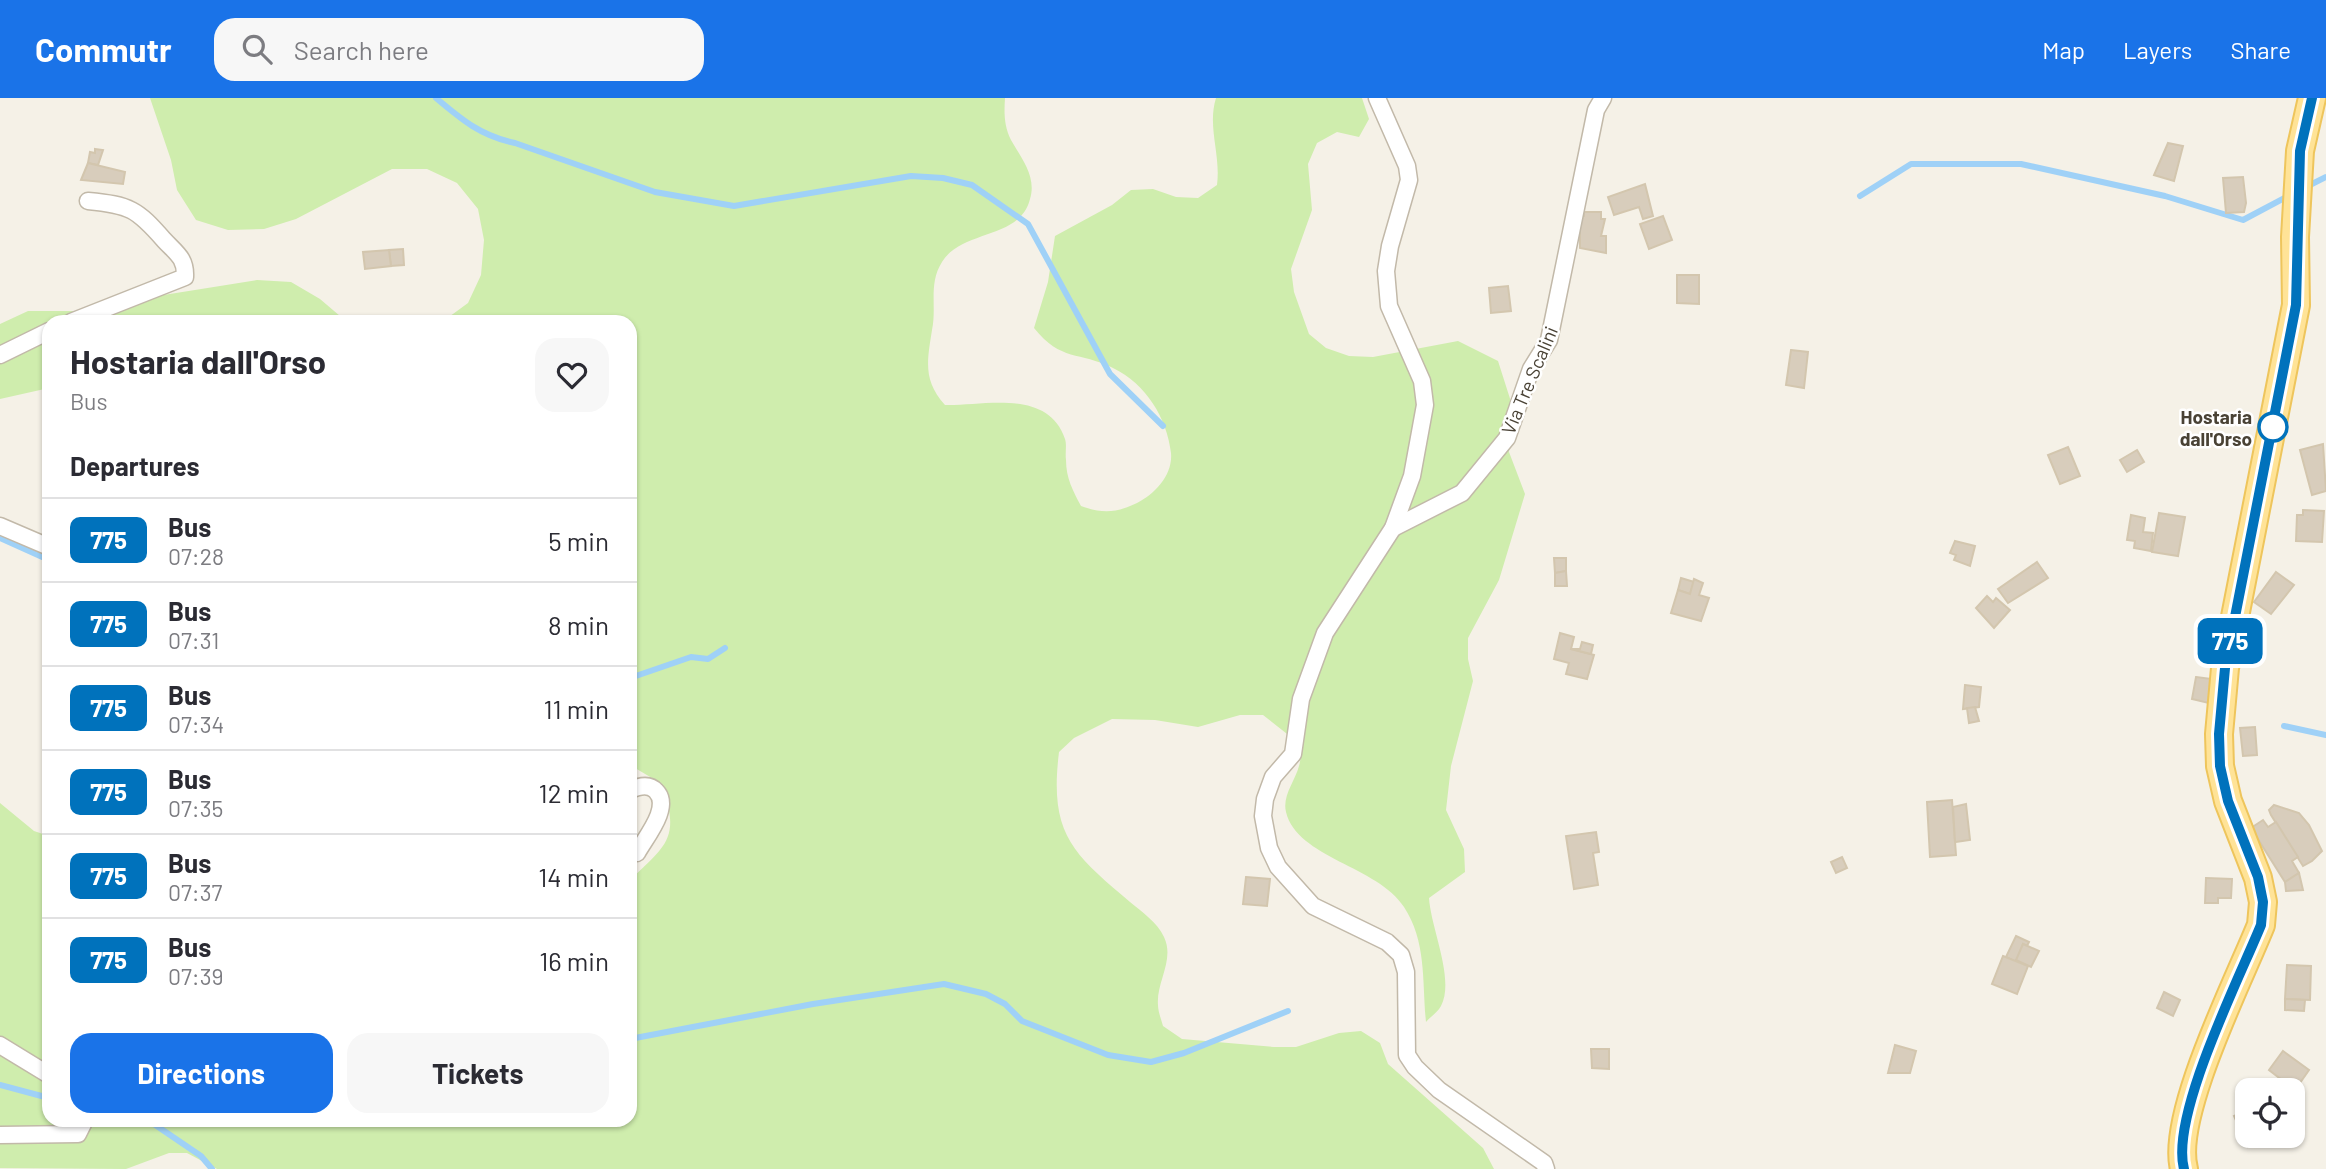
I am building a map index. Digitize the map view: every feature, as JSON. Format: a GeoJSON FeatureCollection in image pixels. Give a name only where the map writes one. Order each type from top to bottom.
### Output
{"type":"FeatureCollection","features":[{"type":"Feature","properties":{"kind":"main road"},"geometry":{"type":"LineString","coordinates":[[2185,1169],[2181,1145],[2195,1090],[2261,925],[2263,902],[2258,877],[2228,801],[2220,766],[2219,734],[2225,668],[2294,318],[2300,151],[2312,98]]}},
{"type":"Feature","properties":{"kind":"street"},"geometry":{"type":"LineString","coordinates":[[1377,98],[1407,166],[1409,180],[1390,246],[1387,271],[1390,306],[1422,381],[1425,405],[1412,476],[1393,528],[1325,634],[1301,699],[1293,754],[1273,777],[1265,799],[1263,816],[1269,848],[1278,867],[1313,906],[1387,942],[1401,955],[1406,972],[1406,1055],[1415,1067],[1439,1090],[1544,1163],[1546,1169]]}},
{"type":"Feature","properties":{"kind":"street","name":"Via Tre Scalini"},"geometry":{"type":"LineString","coordinates":[[1393,528],[1462,493],[1507,438],[1531,369],[1549,340],[1596,110],[1603,98]]}},
{"type":"Feature","properties":{"kind":"street"},"geometry":{"type":"LineString","coordinates":[[88,201],[118,204],[148,219],[183,259],[186,277],[89,315]]}},
{"type":"Feature","properties":{"kind":"street"},"geometry":{"type":"LineString","coordinates":[[0,355],[42,334]]}},
{"type":"Feature","properties":{"kind":"street"},"geometry":{"type":"LineString","coordinates":[[0,526],[42,544]]}},
{"type":"Feature","properties":{"kind":"street"},"geometry":{"type":"LineString","coordinates":[[637,788],[644,785],[656,790],[661,808],[637,853]]}},
{"type":"Feature","properties":{"kind":"street"},"geometry":{"type":"LineString","coordinates":[[0,1045],[42,1071]]}},
{"type":"Feature","properties":{"kind":"street"},"geometry":{"type":"LineString","coordinates":[[0,1135],[78,1134],[82,1127]]}},
{"type":"Feature","properties":{"kind":"green space"},"geometry":{"type":"Polygon","coordinates":[[[150,98],[1005,98],[1007,130],[1030,175],[1030,199],[1015,222],[963,244],[942,262],[934,287],[928,361],[930,379],[945,405],[1013,403],[1044,412],[1057,423],[1065,439],[1067,473],[1081,506],[1109,511],[1137,503],[1162,483],[1171,461],[1169,440],[1153,403],[1135,383],[1113,368],[1062,351],[1044,339],[1034,328],[1048,282],[1055,236],[1112,205],[1131,190],[1153,189],[1176,197],[1198,198],[1217,185],[1213,130],[1216,98],[1362,98],[1369,119],[1359,137],[1337,132],[1317,143],[1308,164],[1312,210],[1291,269],[1294,292],[1309,334],[1326,348],[1349,356],[1373,357],[1458,341],[1498,361],[1513,408],[1509,452],[1525,494],[1499,580],[1468,638],[1468,659],[1473,681],[1451,766],[1446,810],[1464,849],[1465,872],[1429,898],[1444,968],[1445,995],[1441,1006],[1426,1022],[1420,948],[1417,934],[1404,907],[1376,881],[1321,851],[1293,828],[1285,806],[1287,794],[1300,764],[1301,745],[1263,715],[1240,715],[1198,727],[1155,720],[1112,719],[1074,738],[1059,752],[1058,803],[1062,823],[1079,855],[1149,918],[1164,937],[1167,954],[1158,996],[1163,1026],[1182,1039],[1274,1047],[1296,1047],[1339,1033],[1361,1031],[1380,1043],[1388,1064],[1483,1148],[1494,1169],[217,1169],[187,1153],[169,1153],[126,1169],[0,1168],[0,803],[34,831],[42,834],[42,1127],[637,1127],[637,873],[662,848],[670,829],[670,817],[662,784],[637,769],[637,315],[452,315],[468,303],[481,275],[484,240],[478,209],[457,183],[427,169],[392,169],[296,219],[264,229],[228,230],[196,220],[177,190],[171,160],[150,98]]]}},
{"type":"Feature","properties":{"kind":"green space"},"geometry":{"type":"Polygon","coordinates":[[[257,280],[291,282],[320,299],[339,315],[42,315],[42,390],[0,399],[0,324],[28,311],[93,311],[126,301],[257,280]]]}},
{"type":"Feature","properties":{"kind":"building"},"geometry":{"type":"Polygon","coordinates":[[[2168,143],[2183,146],[2174,181],[2154,175],[2168,143]]]}},
{"type":"Feature","properties":{"kind":"building"},"geometry":{"type":"Polygon","coordinates":[[[95,149],[103,150],[98,165],[88,163],[90,152],[95,153],[95,149]]]}},
{"type":"Feature","properties":{"kind":"building"},"geometry":{"type":"Polygon","coordinates":[[[88,163],[125,172],[123,184],[81,180],[88,163]]]}},
{"type":"Feature","properties":{"kind":"building"},"geometry":{"type":"Polygon","coordinates":[[[2243,177],[2246,203],[2244,212],[2226,213],[2223,178],[2243,177]]]}},
{"type":"Feature","properties":{"kind":"building"},"geometry":{"type":"Polygon","coordinates":[[[1645,184],[1653,216],[1643,219],[1639,207],[1614,215],[1608,197],[1645,184]]]}},
{"type":"Feature","properties":{"kind":"building"},"geometry":{"type":"Polygon","coordinates":[[[1584,212],[1601,212],[1601,219],[1605,219],[1601,236],[1606,236],[1606,253],[1580,248],[1580,216],[1584,216],[1584,212]]]}},
{"type":"Feature","properties":{"kind":"building"},"geometry":{"type":"Polygon","coordinates":[[[1663,216],[1672,240],[1649,249],[1640,224],[1663,216]]]}},
{"type":"Feature","properties":{"kind":"building"},"geometry":{"type":"Polygon","coordinates":[[[403,249],[404,265],[391,266],[389,250],[403,249]]]}},
{"type":"Feature","properties":{"kind":"building"},"geometry":{"type":"Polygon","coordinates":[[[389,250],[391,266],[365,269],[363,252],[389,250]]]}},
{"type":"Feature","properties":{"kind":"building"},"geometry":{"type":"Polygon","coordinates":[[[1677,275],[1699,275],[1699,304],[1677,303],[1677,275]]]}},
{"type":"Feature","properties":{"kind":"building"},"geometry":{"type":"Polygon","coordinates":[[[1508,286],[1511,311],[1491,313],[1489,288],[1508,286]]]}},
{"type":"Feature","properties":{"kind":"building"},"geometry":{"type":"Polygon","coordinates":[[[1791,350],[1808,352],[1804,388],[1786,385],[1791,350]]]}},
{"type":"Feature","properties":{"kind":"building"},"geometry":{"type":"Polygon","coordinates":[[[2323,444],[2326,491],[2312,495],[2300,450],[2323,444]]]}},
{"type":"Feature","properties":{"kind":"building"},"geometry":{"type":"Polygon","coordinates":[[[2068,447],[2080,476],[2060,484],[2048,455],[2068,447]]]}},
{"type":"Feature","properties":{"kind":"building"},"geometry":{"type":"Polygon","coordinates":[[[2137,450],[2144,462],[2127,472],[2120,460],[2137,450]]]}},
{"type":"Feature","properties":{"kind":"building"},"geometry":{"type":"Polygon","coordinates":[[[2303,510],[2324,511],[2322,542],[2296,541],[2297,515],[2303,515],[2303,510]]]}},
{"type":"Feature","properties":{"kind":"building"},"geometry":{"type":"Polygon","coordinates":[[[2159,513],[2185,517],[2178,556],[2152,552],[2159,513]]]}},
{"type":"Feature","properties":{"kind":"building"},"geometry":{"type":"Polygon","coordinates":[[[2131,515],[2145,518],[2143,532],[2153,533],[2151,551],[2134,548],[2135,541],[2127,540],[2131,515]]]}},
{"type":"Feature","properties":{"kind":"building"},"geometry":{"type":"Polygon","coordinates":[[[1955,541],[1975,546],[1970,566],[1954,560],[1956,555],[1950,553],[1955,541]]]}},
{"type":"Feature","properties":{"kind":"building"},"geometry":{"type":"Polygon","coordinates":[[[1554,558],[1566,558],[1566,571],[1555,573],[1554,558]]]}},
{"type":"Feature","properties":{"kind":"building"},"geometry":{"type":"Polygon","coordinates":[[[2037,562],[2048,578],[2008,603],[1998,589],[2037,562]]]}},
{"type":"Feature","properties":{"kind":"building"},"geometry":{"type":"Polygon","coordinates":[[[1566,571],[1567,586],[1555,586],[1555,573],[1566,571]]]}},
{"type":"Feature","properties":{"kind":"building"},"geometry":{"type":"Polygon","coordinates":[[[2276,572],[2294,585],[2271,614],[2254,602],[2276,572]]]}},
{"type":"Feature","properties":{"kind":"building"},"geometry":{"type":"Polygon","coordinates":[[[1681,578],[1694,582],[1690,594],[1678,590],[1681,578]]]}},
{"type":"Feature","properties":{"kind":"building"},"geometry":{"type":"Polygon","coordinates":[[[1694,579],[1703,583],[1699,595],[1709,598],[1701,621],[1671,613],[1678,590],[1690,594],[1694,579]]]}},
{"type":"Feature","properties":{"kind":"building"},"geometry":{"type":"Polygon","coordinates":[[[1987,596],[1993,602],[1996,598],[2010,610],[1994,628],[1976,608],[1987,596]]]}},
{"type":"Feature","properties":{"kind":"building"},"geometry":{"type":"Polygon","coordinates":[[[1560,633],[1574,637],[1571,649],[1594,655],[1587,679],[1566,674],[1569,663],[1554,659],[1560,633]]]}},
{"type":"Feature","properties":{"kind":"building"},"geometry":{"type":"Polygon","coordinates":[[[1582,642],[1593,645],[1591,654],[1571,649],[1580,649],[1582,642]]]}},
{"type":"Feature","properties":{"kind":"building"},"geometry":{"type":"Polygon","coordinates":[[[2196,677],[2212,679],[2209,703],[2192,699],[2196,677]]]}},
{"type":"Feature","properties":{"kind":"building"},"geometry":{"type":"Polygon","coordinates":[[[1965,685],[1981,687],[1979,707],[1963,709],[1965,685]]]}},
{"type":"Feature","properties":{"kind":"building"},"geometry":{"type":"Polygon","coordinates":[[[1975,707],[1979,721],[1969,723],[1967,708],[1975,707]]]}},
{"type":"Feature","properties":{"kind":"building"},"geometry":{"type":"Polygon","coordinates":[[[2255,727],[2257,755],[2243,756],[2240,728],[2255,727]]]}},
{"type":"Feature","properties":{"kind":"building"},"geometry":{"type":"Polygon","coordinates":[[[1952,800],[1956,855],[1930,857],[1927,802],[1952,800]]]}},
{"type":"Feature","properties":{"kind":"building"},"geometry":{"type":"Polygon","coordinates":[[[1966,804],[1970,840],[1955,842],[1953,807],[1966,804]]]}},
{"type":"Feature","properties":{"kind":"building"},"geometry":{"type":"Polygon","coordinates":[[[2274,805],[2299,813],[2309,825],[2322,851],[2312,861],[2303,866],[2271,815],[2269,810],[2274,805]]]}},
{"type":"Feature","properties":{"kind":"building"},"geometry":{"type":"Polygon","coordinates":[[[2263,820],[2268,827],[2276,822],[2298,857],[2292,861],[2299,873],[2285,882],[2251,828],[2263,820]]]}},
{"type":"Feature","properties":{"kind":"building"},"geometry":{"type":"Polygon","coordinates":[[[1596,832],[1599,852],[1593,853],[1598,885],[1574,889],[1566,836],[1596,832]]]}},
{"type":"Feature","properties":{"kind":"building"},"geometry":{"type":"Polygon","coordinates":[[[1842,857],[1847,868],[1836,873],[1831,862],[1842,857]]]}},
{"type":"Feature","properties":{"kind":"building"},"geometry":{"type":"Polygon","coordinates":[[[2299,873],[2303,890],[2286,891],[2285,882],[2299,873]]]}},
{"type":"Feature","properties":{"kind":"building"},"geometry":{"type":"Polygon","coordinates":[[[1246,877],[1270,879],[1267,906],[1243,904],[1246,877]]]}},
{"type":"Feature","properties":{"kind":"building"},"geometry":{"type":"Polygon","coordinates":[[[2206,878],[2232,879],[2231,898],[2218,898],[2218,903],[2205,903],[2206,878]]]}},
{"type":"Feature","properties":{"kind":"building"},"geometry":{"type":"Polygon","coordinates":[[[2016,936],[2029,942],[2027,946],[2023,944],[2016,962],[2006,957],[2016,936]]]}},
{"type":"Feature","properties":{"kind":"building"},"geometry":{"type":"Polygon","coordinates":[[[2023,944],[2039,951],[2031,967],[2016,960],[2023,944]]]}},
{"type":"Feature","properties":{"kind":"building"},"geometry":{"type":"Polygon","coordinates":[[[2003,956],[2028,966],[2017,994],[1992,984],[2003,956]]]}},
{"type":"Feature","properties":{"kind":"building"},"geometry":{"type":"Polygon","coordinates":[[[2287,965],[2311,966],[2310,1000],[2285,999],[2287,965]]]}},
{"type":"Feature","properties":{"kind":"building"},"geometry":{"type":"Polygon","coordinates":[[[2164,992],[2180,1000],[2173,1016],[2157,1008],[2164,992]]]}},
{"type":"Feature","properties":{"kind":"building"},"geometry":{"type":"Polygon","coordinates":[[[2285,999],[2305,1000],[2304,1011],[2285,1010],[2285,999]]]}},
{"type":"Feature","properties":{"kind":"building"},"geometry":{"type":"Polygon","coordinates":[[[1895,1045],[1916,1051],[1910,1073],[1888,1073],[1895,1045]]]}},
{"type":"Feature","properties":{"kind":"building"},"geometry":{"type":"Polygon","coordinates":[[[1591,1049],[1609,1049],[1609,1069],[1592,1068],[1591,1049]]]}},
{"type":"Feature","properties":{"kind":"building"},"geometry":{"type":"Polygon","coordinates":[[[2283,1051],[2309,1070],[2303,1078],[2279,1078],[2269,1070],[2283,1051]]]}},
{"type":"Feature","properties":{"kind":"waterway"},"geometry":{"type":"LineString","coordinates":[[436,98],[463,120],[503,140],[655,192],[734,206],[911,176],[943,178],[972,185],[1028,224],[1110,374],[1163,426]]}},
{"type":"Feature","properties":{"kind":"waterway"},"geometry":{"type":"LineString","coordinates":[[1860,196],[1911,164],[2021,164],[2165,196],[2243,220],[2290,195]]}},
{"type":"Feature","properties":{"kind":"waterway"},"geometry":{"type":"LineString","coordinates":[[2306,187],[2326,177]]}},
{"type":"Feature","properties":{"kind":"waterway"},"geometry":{"type":"LineString","coordinates":[[0,538],[42,557]]}},
{"type":"Feature","properties":{"kind":"waterway"},"geometry":{"type":"LineString","coordinates":[[637,676],[691,657],[708,659],[725,648]]}},
{"type":"Feature","properties":{"kind":"waterway"},"geometry":{"type":"LineString","coordinates":[[2284,726],[2326,735]]}},
{"type":"Feature","properties":{"kind":"waterway"},"geometry":{"type":"LineString","coordinates":[[637,1038],[813,1004],[944,984],[986,994],[1005,1004],[1022,1021],[1108,1055],[1151,1062],[1184,1053],[1288,1011]]}},
{"type":"Feature","properties":{"kind":"waterway"},"geometry":{"type":"LineString","coordinates":[[0,1085],[42,1096]]}},
{"type":"Feature","properties":{"kind":"waterway"},"geometry":{"type":"LineString","coordinates":[[158,1127],[201,1156],[212,1169]]}},
{"type":"Feature","properties":{"kind":"bus line","name":"775"},"geometry":{"type":"LineString","coordinates":[[2184,1169],[2181,1145],[2195,1090],[2261,925],[2263,902],[2258,877],[2228,801],[2220,766],[2219,734],[2225,668],[2296,305],[2295,237],[2300,151],[2312,98]]}},
{"type":"Feature","properties":{"kind":"place","name":"Hostaria dall'Orso"},"geometry":{"type":"Point","coordinates":[2273,427]}}]}
